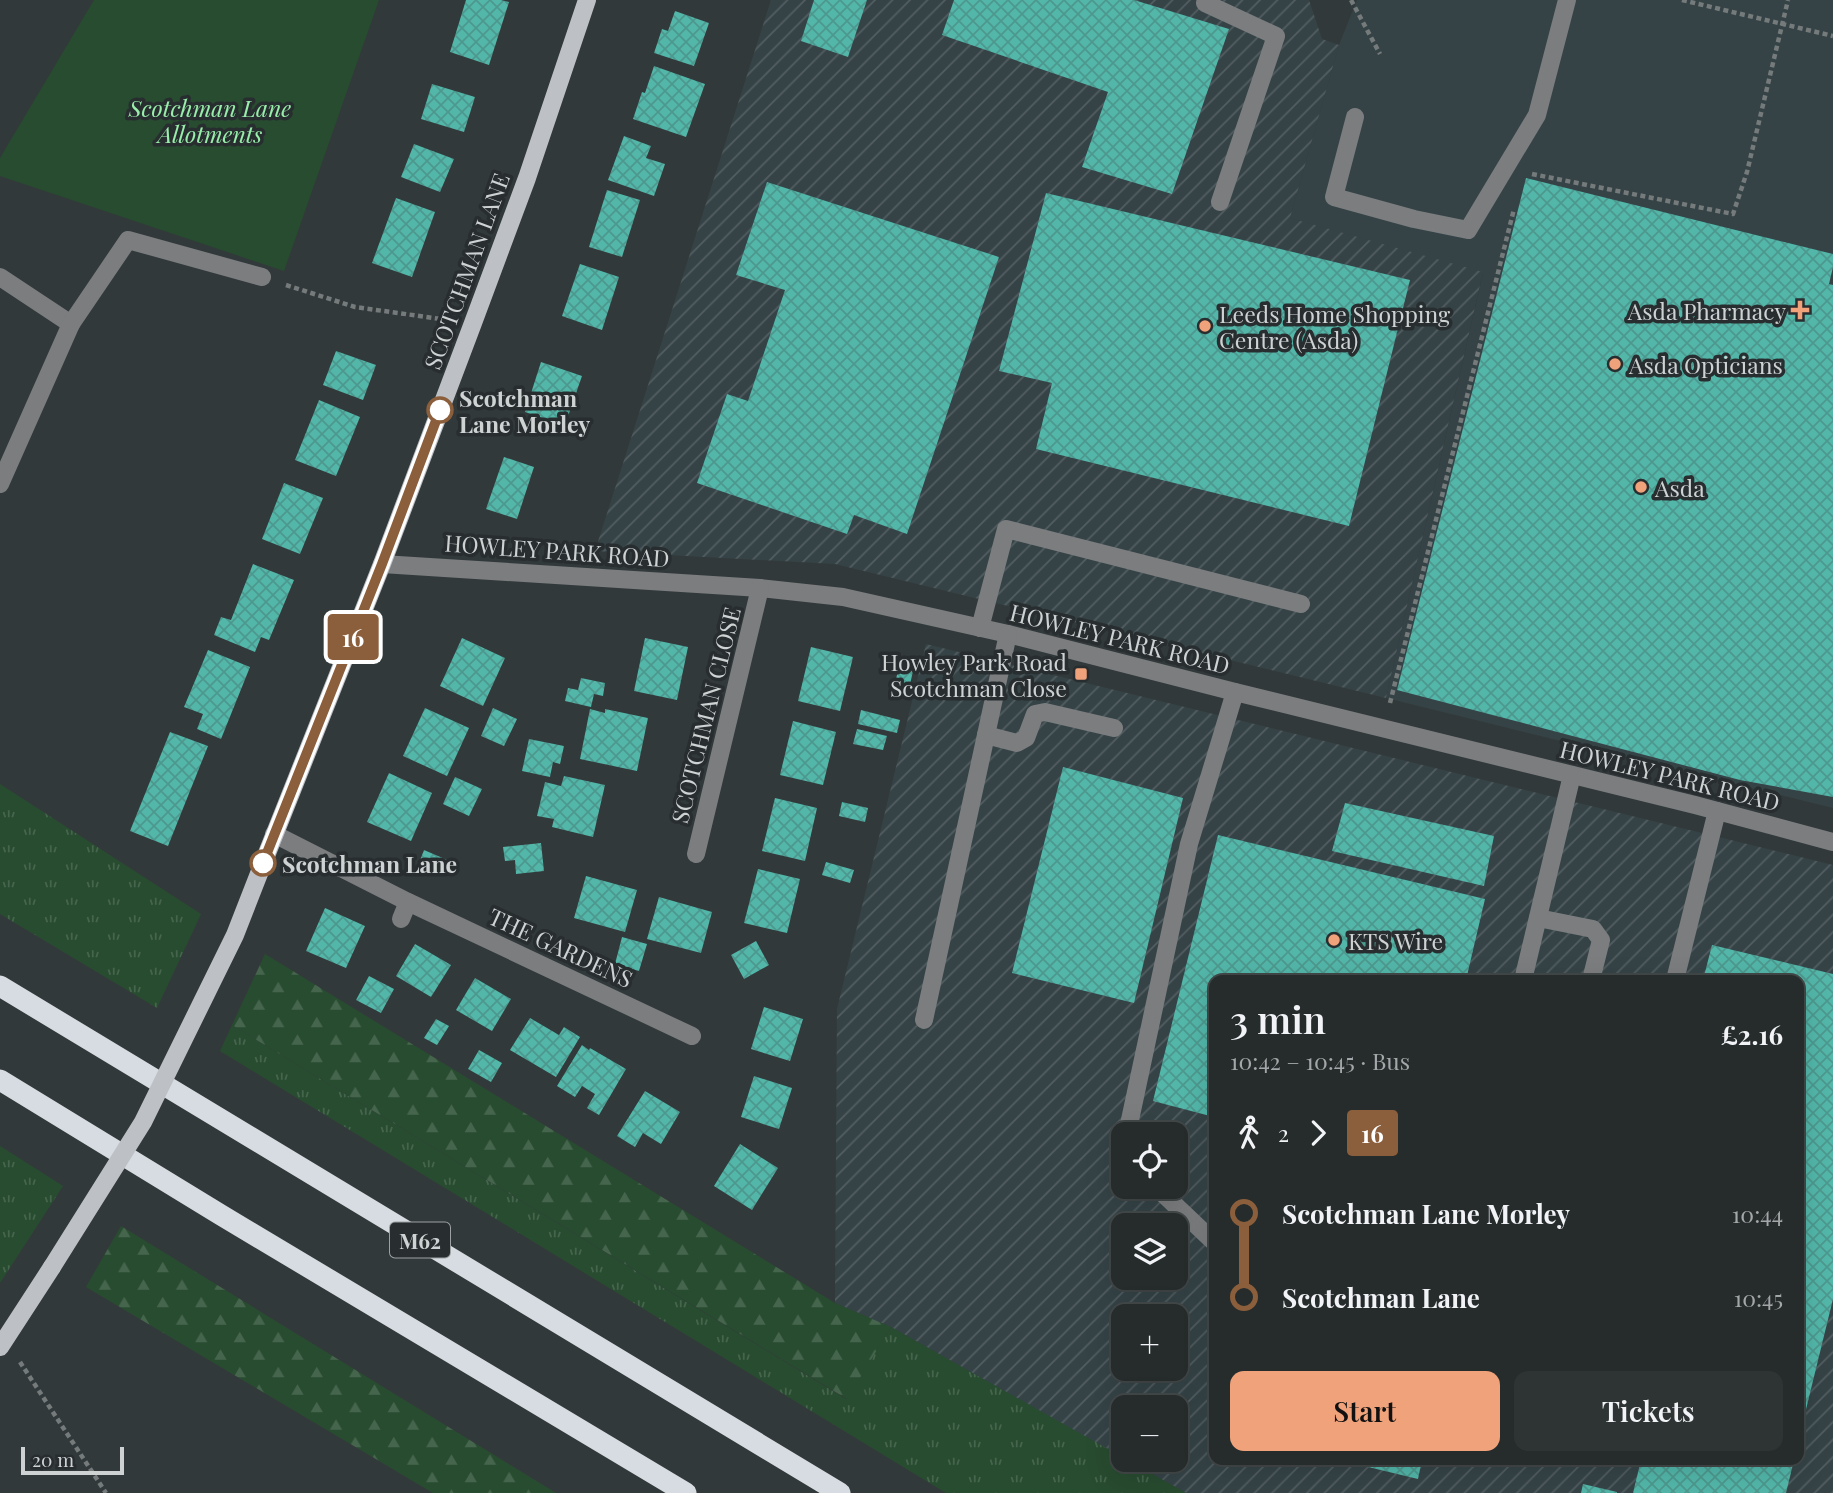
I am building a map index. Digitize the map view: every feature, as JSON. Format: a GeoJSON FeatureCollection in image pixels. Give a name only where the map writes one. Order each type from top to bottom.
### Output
{"type":"FeatureCollection","features":[{"type":"Feature","properties":{"kind":"highway","name":"M62"},"geometry":{"type":"LineString","coordinates":[[0,986],[840,1493]]}},
{"type":"Feature","properties":{"kind":"highway"},"geometry":{"type":"LineString","coordinates":[[0,1080],[686,1493]]}},
{"type":"Feature","properties":{"kind":"main road","name":"SCOTCHMAN LANE"},"geometry":{"type":"LineString","coordinates":[[2,1343],[143,1122],[235,935],[382,564],[473,323],[527,178],[587,0]]}},
{"type":"Feature","properties":{"kind":"street"},"geometry":{"type":"LineString","coordinates":[[1206,0],[1205,3],[1276,36],[1220,202]]}},
{"type":"Feature","properties":{"kind":"street"},"geometry":{"type":"LineString","coordinates":[[1355,117],[1334,197],[1414,219],[1468,230],[1537,115],[1567,0]]}},
{"type":"Feature","properties":{"kind":"street"},"geometry":{"type":"LineString","coordinates":[[0,484],[71,324],[128,240],[262,277]]}},
{"type":"Feature","properties":{"kind":"street"},"geometry":{"type":"LineString","coordinates":[[0,278],[71,324]]}},
{"type":"Feature","properties":{"kind":"street"},"geometry":{"type":"LineString","coordinates":[[980,628],[1006,529],[1301,604]]}},
{"type":"Feature","properties":{"kind":"street","name":"HOWLEY PARK ROAD"},"geometry":{"type":"LineString","coordinates":[[382,564],[760,588],[843,597],[1008,634],[1833,842]]}},
{"type":"Feature","properties":{"kind":"street","name":"SCOTCHMAN CLOSE"},"geometry":{"type":"LineString","coordinates":[[696,854],[760,588]]}},
{"type":"Feature","properties":{"kind":"street"},"geometry":{"type":"LineString","coordinates":[[923,1020],[1008,634]]}},
{"type":"Feature","properties":{"kind":"street"},"geometry":{"type":"LineString","coordinates":[[1130,1122],[1189,844],[1235,692]]}},
{"type":"Feature","properties":{"kind":"street"},"geometry":{"type":"LineString","coordinates":[[986,735],[1017,743],[1026,738],[1035,714],[1045,712],[1114,727]]}},
{"type":"Feature","properties":{"kind":"street"},"geometry":{"type":"LineString","coordinates":[[1524,975],[1572,775]]}},
{"type":"Feature","properties":{"kind":"street"},"geometry":{"type":"LineString","coordinates":[[1676,975],[1717,811]]}},
{"type":"Feature","properties":{"kind":"street","name":"THE GARDENS"},"geometry":{"type":"LineString","coordinates":[[274,834],[405,911],[692,1036]]}},
{"type":"Feature","properties":{"kind":"street"},"geometry":{"type":"LineString","coordinates":[[1538,918],[1593,929],[1601,940],[1592,975]]}},
{"type":"Feature","properties":{"kind":"street"},"geometry":{"type":"LineString","coordinates":[[1169,1199],[1209,1237]]}},
{"type":"Feature","properties":{"kind":"path"},"geometry":{"type":"LineString","coordinates":[[1351,0],[1380,54]]}},
{"type":"Feature","properties":{"kind":"path"},"geometry":{"type":"LineString","coordinates":[[1682,0],[1833,36]]}},
{"type":"Feature","properties":{"kind":"path"},"geometry":{"type":"LineString","coordinates":[[1523,172],[1733,214],[1747,172],[1788,0]]}},
{"type":"Feature","properties":{"kind":"path"},"geometry":{"type":"LineString","coordinates":[[1384,729],[1517,198]]}},
{"type":"Feature","properties":{"kind":"path"},"geometry":{"type":"LineString","coordinates":[[262,277],[355,307],[473,323]]}},
{"type":"Feature","properties":{"kind":"path"},"geometry":{"type":"LineString","coordinates":[[2,1343],[106,1493]]}},
{"type":"Feature","properties":{"kind":"shaded area"},"geometry":{"type":"Polygon","coordinates":[[[771,0],[1309,0],[1322,39],[1339,45],[1290,218],[1483,272],[1386,698],[835,564],[595,551],[771,0]]]}},
{"type":"Feature","properties":{"kind":"shaded area","name":"Asda"},"geometry":{"type":"Polygon","coordinates":[[[1357,0],[1833,0],[1833,808],[1386,698],[1483,273],[1290,218],[1339,45],[1357,0]]]}},
{"type":"Feature","properties":{"kind":"shaded area"},"geometry":{"type":"Polygon","coordinates":[[[926,644],[1833,865],[1833,1493],[1186,1493],[1148,1472],[1188,1472],[1188,1395],[1111,1395],[1111,1451],[891,1327],[835,1303],[837,1009],[926,644]]]}},
{"type":"Feature","properties":{"kind":"green space","name":"Scotchman Lane Allotments"},"geometry":{"type":"Polygon","coordinates":[[[94,0],[379,0],[284,271],[0,176],[0,158],[94,0]]]}},
{"type":"Feature","properties":{"kind":"green space"},"geometry":{"type":"Polygon","coordinates":[[[0,784],[201,914],[157,1008],[0,914],[0,784]]]}},
{"type":"Feature","properties":{"kind":"green space"},"geometry":{"type":"Polygon","coordinates":[[[265,954],[835,1303],[891,1327],[847,1399],[232,1025],[265,954]]]}},
{"type":"Feature","properties":{"kind":"green space"},"geometry":{"type":"Polygon","coordinates":[[[232,1025],[846,1399],[891,1327],[1111,1451],[1111,1472],[1149,1472],[1186,1493],[946,1493],[220,1051],[232,1025]]]}},
{"type":"Feature","properties":{"kind":"green space"},"geometry":{"type":"Polygon","coordinates":[[[0,1146],[63,1186],[0,1283],[0,1146]]]}},
{"type":"Feature","properties":{"kind":"green space"},"geometry":{"type":"Polygon","coordinates":[[[121,1226],[556,1493],[433,1493],[86,1287],[121,1226]]]}},
{"type":"Feature","properties":{"kind":"building"},"geometry":{"type":"Polygon","coordinates":[[[466,0],[509,2],[489,65],[450,52],[466,0]]]}},
{"type":"Feature","properties":{"kind":"building"},"geometry":{"type":"Polygon","coordinates":[[[814,0],[867,0],[848,57],[801,41],[814,0]]]}},
{"type":"Feature","properties":{"kind":"building"},"geometry":{"type":"Polygon","coordinates":[[[954,0],[1134,0],[1229,29],[1172,194],[1082,167],[1108,92],[942,35],[954,0]]]}},
{"type":"Feature","properties":{"kind":"building"},"geometry":{"type":"Polygon","coordinates":[[[675,11],[709,23],[694,66],[654,53],[662,29],[668,31],[675,11]]]}},
{"type":"Feature","properties":{"kind":"building"},"geometry":{"type":"Polygon","coordinates":[[[654,66],[705,84],[686,137],[633,119],[654,66]]]}},
{"type":"Feature","properties":{"kind":"building"},"geometry":{"type":"Polygon","coordinates":[[[432,84],[475,97],[464,132],[421,119],[432,84]]]}},
{"type":"Feature","properties":{"kind":"building"},"geometry":{"type":"Polygon","coordinates":[[[624,136],[651,146],[646,158],[665,164],[654,196],[608,180],[624,136]]]}},
{"type":"Feature","properties":{"kind":"building"},"geometry":{"type":"Polygon","coordinates":[[[414,144],[454,159],[440,192],[401,177],[414,144]]]}},
{"type":"Feature","properties":{"kind":"building","name":"Asda"},"geometry":{"type":"Polygon","coordinates":[[[1526,178],[1833,254],[1829,284],[1833,285],[1833,797],[1740,780],[1397,690],[1526,178]]]}},
{"type":"Feature","properties":{"kind":"building"},"geometry":{"type":"Polygon","coordinates":[[[767,182],[999,257],[907,534],[854,515],[847,534],[697,483],[727,394],[748,401],[785,290],[736,275],[767,182]]]}},
{"type":"Feature","properties":{"kind":"building"},"geometry":{"type":"Polygon","coordinates":[[[607,190],[640,200],[622,257],[589,247],[607,190]]]}},
{"type":"Feature","properties":{"kind":"building","name":"Leeds Home Shopping Centre (Asda)"},"geometry":{"type":"Polygon","coordinates":[[[1046,193],[1410,280],[1349,526],[1036,449],[1052,383],[999,371],[1046,193]]]}},
{"type":"Feature","properties":{"kind":"building"},"geometry":{"type":"Polygon","coordinates":[[[396,198],[435,212],[412,277],[372,263],[396,198]]]}},
{"type":"Feature","properties":{"kind":"building"},"geometry":{"type":"Polygon","coordinates":[[[580,264],[619,277],[602,330],[562,316],[580,264]]]}},
{"type":"Feature","properties":{"kind":"building"},"geometry":{"type":"Polygon","coordinates":[[[336,351],[376,365],[363,400],[323,385],[336,351]]]}},
{"type":"Feature","properties":{"kind":"building"},"geometry":{"type":"Polygon","coordinates":[[[541,362],[582,376],[565,425],[525,412],[541,362]]]}},
{"type":"Feature","properties":{"kind":"building"},"geometry":{"type":"Polygon","coordinates":[[[319,400],[360,417],[336,476],[295,460],[319,400]]]}},
{"type":"Feature","properties":{"kind":"building"},"geometry":{"type":"Polygon","coordinates":[[[504,457],[534,467],[517,519],[486,509],[504,457]]]}},
{"type":"Feature","properties":{"kind":"building"},"geometry":{"type":"Polygon","coordinates":[[[284,483],[323,498],[300,554],[262,539],[284,483]]]}},
{"type":"Feature","properties":{"kind":"building"},"geometry":{"type":"Polygon","coordinates":[[[253,564],[294,580],[269,640],[261,637],[255,652],[214,635],[221,617],[231,620],[253,564]]]}},
{"type":"Feature","properties":{"kind":"building"},"geometry":{"type":"Polygon","coordinates":[[[462,638],[505,658],[483,706],[440,686],[462,638]]]}},
{"type":"Feature","properties":{"kind":"building"},"geometry":{"type":"Polygon","coordinates":[[[645,638],[688,647],[677,700],[634,691],[645,638]]]}},
{"type":"Feature","properties":{"kind":"building"},"geometry":{"type":"Polygon","coordinates":[[[811,647],[853,657],[840,711],[798,701],[811,647]]]}},
{"type":"Feature","properties":{"kind":"building"},"geometry":{"type":"Polygon","coordinates":[[[208,650],[250,667],[221,739],[197,729],[203,714],[184,707],[208,650]]]}},
{"type":"Feature","properties":{"kind":"building"},"geometry":{"type":"Polygon","coordinates":[[[899,667],[913,671],[907,698],[892,695],[899,667]]]}},
{"type":"Feature","properties":{"kind":"building"},"geometry":{"type":"Polygon","coordinates":[[[581,678],[605,683],[603,696],[594,694],[591,707],[565,701],[568,688],[578,690],[581,678]]]}},
{"type":"Feature","properties":{"kind":"building"},"geometry":{"type":"Polygon","coordinates":[[[425,708],[469,728],[447,776],[403,756],[425,708]]]}},
{"type":"Feature","properties":{"kind":"building"},"geometry":{"type":"Polygon","coordinates":[[[493,708],[517,719],[504,746],[481,736],[493,708]]]}},
{"type":"Feature","properties":{"kind":"building"},"geometry":{"type":"Polygon","coordinates":[[[590,709],[605,713],[605,709],[648,718],[637,771],[580,759],[590,709]]]}},
{"type":"Feature","properties":{"kind":"building"},"geometry":{"type":"Polygon","coordinates":[[[861,710],[900,720],[897,733],[858,724],[861,710]]]}},
{"type":"Feature","properties":{"kind":"building"},"geometry":{"type":"Polygon","coordinates":[[[793,721],[836,732],[823,785],[780,775],[793,721]]]}},
{"type":"Feature","properties":{"kind":"building"},"geometry":{"type":"Polygon","coordinates":[[[857,729],[887,736],[883,750],[853,744],[857,729]]]}},
{"type":"Feature","properties":{"kind":"building"},"geometry":{"type":"Polygon","coordinates":[[[170,732],[208,746],[168,846],[130,831],[170,732]]]}},
{"type":"Feature","properties":{"kind":"building"},"geometry":{"type":"Polygon","coordinates":[[[529,739],[564,746],[560,764],[553,762],[550,777],[522,771],[529,739]]]}},
{"type":"Feature","properties":{"kind":"building"},"geometry":{"type":"Polygon","coordinates":[[[1063,767],[1183,798],[1134,1003],[1012,973],[1063,767]]]}},
{"type":"Feature","properties":{"kind":"building"},"geometry":{"type":"Polygon","coordinates":[[[389,773],[432,793],[411,841],[367,822],[389,773]]]}},
{"type":"Feature","properties":{"kind":"building"},"geometry":{"type":"Polygon","coordinates":[[[564,776],[605,785],[593,837],[552,827],[554,819],[537,816],[545,782],[561,786],[564,776]]]}},
{"type":"Feature","properties":{"kind":"building"},"geometry":{"type":"Polygon","coordinates":[[[455,777],[482,789],[469,816],[443,804],[455,777]]]}},
{"type":"Feature","properties":{"kind":"building"},"geometry":{"type":"Polygon","coordinates":[[[775,798],[817,808],[805,861],[762,851],[775,798]]]}},
{"type":"Feature","properties":{"kind":"building"},"geometry":{"type":"Polygon","coordinates":[[[842,802],[868,808],[865,822],[839,816],[842,802]]]}},
{"type":"Feature","properties":{"kind":"building"},"geometry":{"type":"Polygon","coordinates":[[[1345,803],[1494,836],[1484,886],[1332,851],[1345,803]]]}},
{"type":"Feature","properties":{"kind":"building","name":"KTS Wire"},"geometry":{"type":"Polygon","coordinates":[[[1218,835],[1485,899],[1467,975],[1209,975],[1209,1116],[1153,1101],[1218,835]]]}},
{"type":"Feature","properties":{"kind":"building"},"geometry":{"type":"Polygon","coordinates":[[[541,843],[544,871],[516,874],[515,860],[505,861],[503,847],[541,843]]]}},
{"type":"Feature","properties":{"kind":"building"},"geometry":{"type":"Polygon","coordinates":[[[424,850],[452,862],[446,875],[419,863],[424,850]]]}},
{"type":"Feature","properties":{"kind":"building"},"geometry":{"type":"Polygon","coordinates":[[[826,862],[854,870],[850,883],[822,875],[826,862]]]}},
{"type":"Feature","properties":{"kind":"building"},"geometry":{"type":"Polygon","coordinates":[[[758,869],[800,879],[787,933],[744,923],[758,869]]]}},
{"type":"Feature","properties":{"kind":"building"},"geometry":{"type":"Polygon","coordinates":[[[586,876],[637,890],[625,932],[574,918],[586,876]]]}},
{"type":"Feature","properties":{"kind":"building"},"geometry":{"type":"Polygon","coordinates":[[[659,897],[712,912],[701,953],[647,939],[659,897]]]}},
{"type":"Feature","properties":{"kind":"building"},"geometry":{"type":"Polygon","coordinates":[[[325,908],[365,926],[346,968],[306,951],[325,908]]]}},
{"type":"Feature","properties":{"kind":"building"},"geometry":{"type":"Polygon","coordinates":[[[622,937],[647,944],[639,971],[615,964],[622,937]]]}},
{"type":"Feature","properties":{"kind":"building"},"geometry":{"type":"Polygon","coordinates":[[[756,941],[769,965],[744,979],[731,955],[756,941]]]}},
{"type":"Feature","properties":{"kind":"building"},"geometry":{"type":"Polygon","coordinates":[[[415,944],[451,965],[431,997],[396,976],[415,944]]]}},
{"type":"Feature","properties":{"kind":"building"},"geometry":{"type":"Polygon","coordinates":[[[1712,945],[1833,974],[1833,1299],[1804,1418],[1804,975],[1704,975],[1712,945]]]}},
{"type":"Feature","properties":{"kind":"building"},"geometry":{"type":"Polygon","coordinates":[[[369,976],[394,989],[381,1013],[356,1000],[369,976]]]}},
{"type":"Feature","properties":{"kind":"building"},"geometry":{"type":"Polygon","coordinates":[[[475,978],[511,999],[492,1031],[456,1010],[475,978]]]}},
{"type":"Feature","properties":{"kind":"building"},"geometry":{"type":"Polygon","coordinates":[[[764,1007],[803,1019],[790,1061],[751,1049],[764,1007]]]}},
{"type":"Feature","properties":{"kind":"building"},"geometry":{"type":"Polygon","coordinates":[[[530,1018],[559,1035],[564,1027],[580,1037],[556,1077],[510,1050],[530,1018]]]}},
{"type":"Feature","properties":{"kind":"building"},"geometry":{"type":"Polygon","coordinates":[[[436,1019],[449,1026],[437,1045],[424,1038],[436,1019]]]}},
{"type":"Feature","properties":{"kind":"building"},"geometry":{"type":"Polygon","coordinates":[[[582,1045],[626,1069],[599,1115],[587,1108],[595,1094],[582,1086],[575,1097],[557,1086],[582,1045]]]}},
{"type":"Feature","properties":{"kind":"building"},"geometry":{"type":"Polygon","coordinates":[[[479,1050],[502,1063],[491,1082],[468,1069],[479,1050]]]}},
{"type":"Feature","properties":{"kind":"building"},"geometry":{"type":"Polygon","coordinates":[[[754,1076],[792,1088],[779,1129],[741,1117],[754,1076]]]}},
{"type":"Feature","properties":{"kind":"building"},"geometry":{"type":"Polygon","coordinates":[[[645,1091],[680,1112],[661,1144],[643,1133],[635,1147],[617,1136],[645,1091]]]}},
{"type":"Feature","properties":{"kind":"building"},"geometry":{"type":"Polygon","coordinates":[[[740,1144],[778,1168],[752,1210],[714,1186],[740,1144]]]}},
{"type":"Feature","properties":{"kind":"building"},"geometry":{"type":"Polygon","coordinates":[[[1360,1465],[1421,1465],[1418,1479],[1360,1465]]]}},
{"type":"Feature","properties":{"kind":"building"},"geometry":{"type":"Polygon","coordinates":[[[1640,1465],[1793,1465],[1786,1493],[1633,1493],[1640,1465]]]}},
{"type":"Feature","properties":{"kind":"building"},"geometry":{"type":"Polygon","coordinates":[[[1583,1484],[1617,1492],[1617,1493],[1581,1493],[1583,1484]]]}},
{"type":"Feature","properties":{"kind":"bus line","name":"16"},"geometry":{"type":"LineString","coordinates":[[263,863],[440,410]]}},
{"type":"Feature","properties":{"kind":"place","name":"Asda Pharmacy"},"geometry":{"type":"Point","coordinates":[1800,310]}},
{"type":"Feature","properties":{"kind":"place","name":"Leeds Home Shopping Centre (Asda)"},"geometry":{"type":"Point","coordinates":[1205,326]}},
{"type":"Feature","properties":{"kind":"place","name":"Asda Opticians"},"geometry":{"type":"Point","coordinates":[1615,364]}},
{"type":"Feature","properties":{"kind":"place","name":"Scotchman Lane Morley"},"geometry":{"type":"Point","coordinates":[440,410]}},
{"type":"Feature","properties":{"kind":"place","name":"Asda"},"geometry":{"type":"Point","coordinates":[1641,487]}},
{"type":"Feature","properties":{"kind":"place","name":"Howley Park Road Scotchman Close"},"geometry":{"type":"Point","coordinates":[1081,674]}},
{"type":"Feature","properties":{"kind":"place","name":"Scotchman Lane"},"geometry":{"type":"Point","coordinates":[263,863]}},
{"type":"Feature","properties":{"kind":"place","name":"KTS Wire"},"geometry":{"type":"Point","coordinates":[1334,940]}}]}
